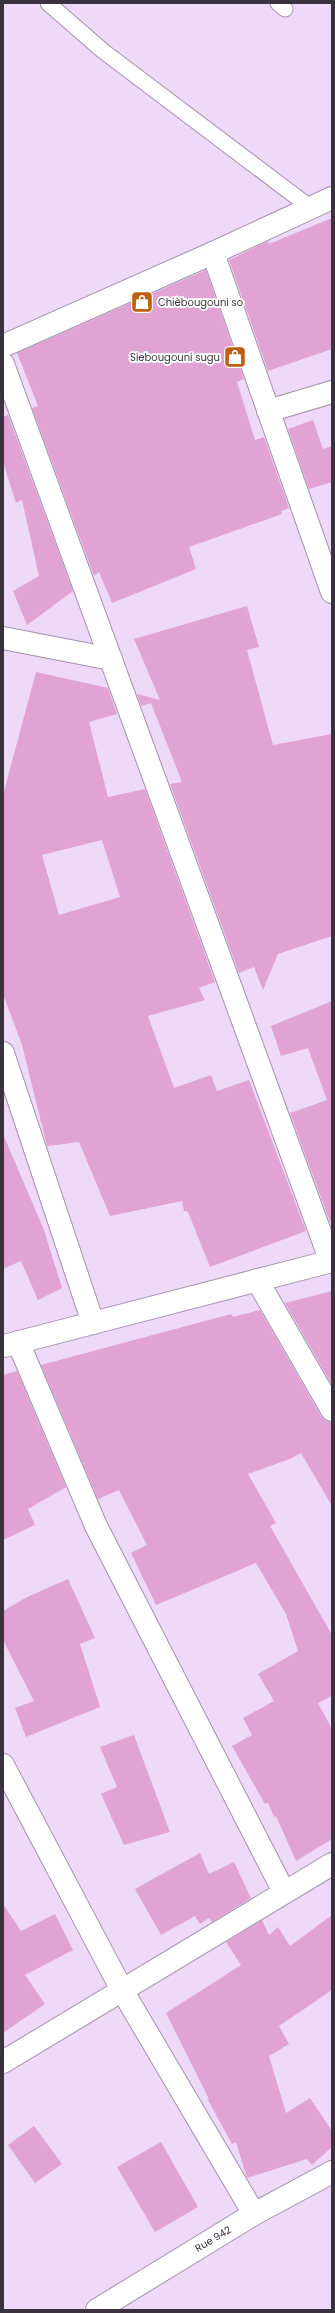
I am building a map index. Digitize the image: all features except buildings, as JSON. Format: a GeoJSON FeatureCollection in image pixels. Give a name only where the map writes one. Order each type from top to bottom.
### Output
{"type":"FeatureCollection","features":[{"type":"Feature","properties":{"kind":"street"},"geometry":{"type":"LineString","coordinates":[[3,346],[214,254],[332,198]]}},
{"type":"Feature","properties":{"kind":"street"},"geometry":{"type":"LineString","coordinates":[[214,254],[332,592]]}},
{"type":"Feature","properties":{"kind":"street"},"geometry":{"type":"LineString","coordinates":[[3,364],[332,1261],[10,1344],[96,1526],[284,1892]]}},
{"type":"Feature","properties":{"kind":"street"},"geometry":{"type":"LineString","coordinates":[[268,410],[332,392]]}},
{"type":"Feature","properties":{"kind":"street"},"geometry":{"type":"LineString","coordinates":[[3,638],[111,659]]}},
{"type":"Feature","properties":{"kind":"street"},"geometry":{"type":"LineString","coordinates":[[3,1053],[93,1323]]}},
{"type":"Feature","properties":{"kind":"street"},"geometry":{"type":"LineString","coordinates":[[257,1280],[332,1410]]}},
{"type":"Feature","properties":{"kind":"street"},"geometry":{"type":"LineString","coordinates":[[3,1764],[122,1990],[254,2214]]}},
{"type":"Feature","properties":{"kind":"street"},"geometry":{"type":"LineString","coordinates":[[3,2062],[332,1864]]}},
{"type":"Feature","properties":{"kind":"street","name":"Rue 942"},"geometry":{"type":"LineString","coordinates":[[97,2310],[254,2214],[332,2172]]}},
{"type":"Feature","properties":{"kind":"lane"},"geometry":{"type":"LineString","coordinates":[[48,3],[103,51],[311,208]]}},
{"type":"Feature","properties":{"kind":"place","name":"Chièbougouni so"},"geometry":{"type":"Point","coordinates":[142,302]}},
{"type":"Feature","properties":{"kind":"place","name":"Siebougouni sugu"},"geometry":{"type":"Point","coordinates":[235,357]}}]}
